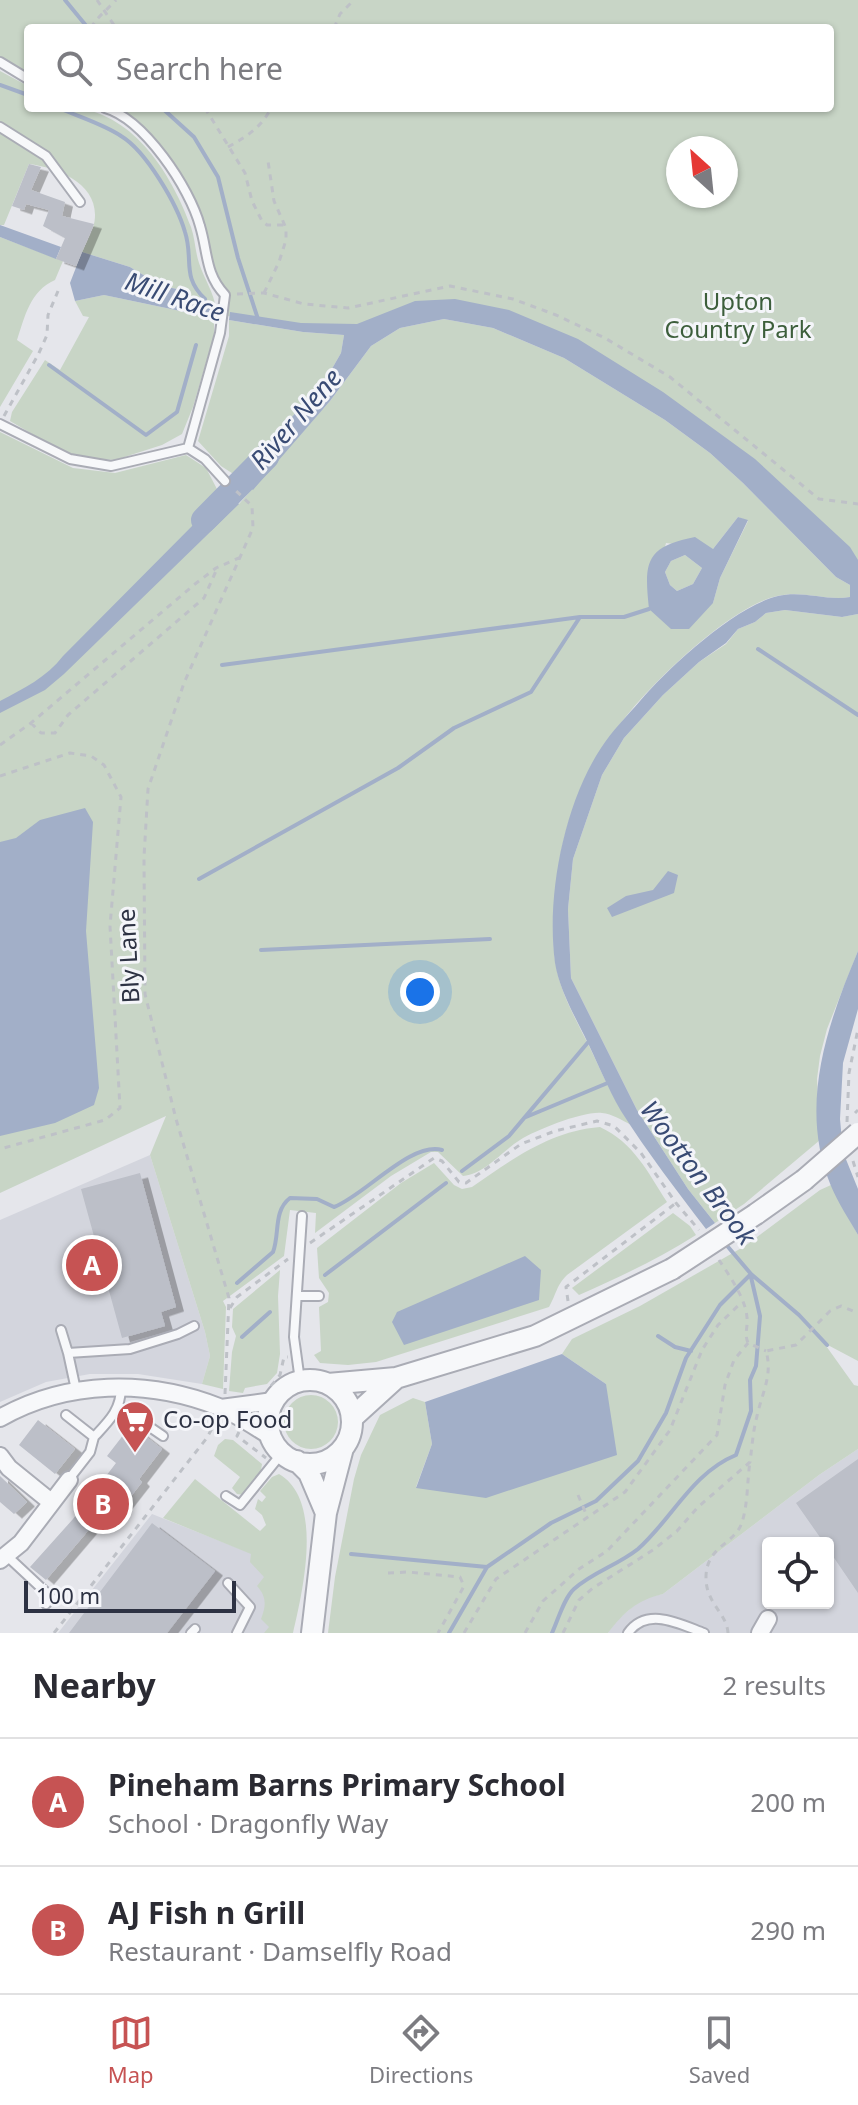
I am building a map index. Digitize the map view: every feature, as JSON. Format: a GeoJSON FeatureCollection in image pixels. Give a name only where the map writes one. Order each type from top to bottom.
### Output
{"type":"FeatureCollection","features":[{"type":"Feature","properties":{"kind":"street"},"geometry":{"type":"LineString","coordinates":[[343,1448],[318,1463],[284,1450],[269,1426],[273,1401],[280,1392],[300,1381],[328,1384],[396,1378],[535,1336],[575,1318],[672,1269],[756,1214],[804,1180],[855,1121]]}},
{"type":"Feature","properties":{"kind":"street"},"geometry":{"type":"LineString","coordinates":[[352,1418],[396,1378]]}},
{"type":"Feature","properties":{"kind":"street"},"geometry":{"type":"LineString","coordinates":[[312,1633],[326,1513],[352,1418],[349,1404],[340,1392],[328,1384]]}},
{"type":"Feature","properties":{"kind":"street"},"geometry":{"type":"LineString","coordinates":[[0,1418],[51,1395],[76,1390],[121,1387],[174,1392],[221,1408],[284,1450],[309,1473],[326,1513]]}},
{"type":"Feature","properties":{"kind":"street"},"geometry":{"type":"LineString","coordinates":[[221,1408],[273,1401]]}},
{"type":"Feature","properties":{"kind":"street"},"geometry":{"type":"LineString","coordinates":[[0,1456],[9,1468],[51,1502]]}},
{"type":"Feature","properties":{"kind":"street"},"geometry":{"type":"LineString","coordinates":[[3,1557],[21,1543],[69,1480]]}},
{"type":"Feature","properties":{"kind":"lane"},"geometry":{"type":"LineString","coordinates":[[0,62],[24,77]]}},
{"type":"Feature","properties":{"kind":"lane"},"geometry":{"type":"LineString","coordinates":[[118,112],[152,143],[179,179],[200,225],[207,265],[214,283],[225,295],[220,333],[188,448]]}},
{"type":"Feature","properties":{"kind":"lane"},"geometry":{"type":"LineString","coordinates":[[0,127],[46,156],[80,202]]}},
{"type":"Feature","properties":{"kind":"lane"},"geometry":{"type":"LineString","coordinates":[[0,423],[70,459],[111,466],[188,448],[205,459],[225,481]]}},
{"type":"Feature","properties":{"kind":"lane"},"geometry":{"type":"LineString","coordinates":[[300,1381],[294,1337],[302,1216]]}},
{"type":"Feature","properties":{"kind":"lane"},"geometry":{"type":"LineString","coordinates":[[297,1296],[319,1296]]}},
{"type":"Feature","properties":{"kind":"lane"},"geometry":{"type":"LineString","coordinates":[[68,1353],[130,1349],[194,1326]]}},
{"type":"Feature","properties":{"kind":"lane"},"geometry":{"type":"LineString","coordinates":[[61,1330],[76,1390]]}},
{"type":"Feature","properties":{"kind":"lane"},"geometry":{"type":"LineString","coordinates":[[69,1480],[90,1452],[94,1437],[115,1415],[121,1387]]}},
{"type":"Feature","properties":{"kind":"lane"},"geometry":{"type":"LineString","coordinates":[[119,1406],[163,1436]]}},
{"type":"Feature","properties":{"kind":"lane"},"geometry":{"type":"LineString","coordinates":[[66,1415],[94,1437]]}},
{"type":"Feature","properties":{"kind":"lane"},"geometry":{"type":"LineString","coordinates":[[226,1496],[240,1505],[284,1450]]}},
{"type":"Feature","properties":{"kind":"lane"},"geometry":{"type":"LineString","coordinates":[[3,1557],[51,1597],[46,1604]]}},
{"type":"Feature","properties":{"kind":"lane"},"geometry":{"type":"LineString","coordinates":[[228,1583],[250,1607],[237,1633]]}},
{"type":"Feature","properties":{"kind":"lane"},"geometry":{"type":"LineString","coordinates":[[628,1633],[634,1625],[651,1618],[667,1618],[704,1633]]}},
{"type":"Feature","properties":{"kind":"path"},"geometry":{"type":"LineString","coordinates":[[97,0],[113,24]]}},
{"type":"Feature","properties":{"kind":"path"},"geometry":{"type":"LineString","coordinates":[[93,24],[116,0]]}},
{"type":"Feature","properties":{"kind":"path"},"geometry":{"type":"LineString","coordinates":[[336,24],[340,14],[354,0]]}},
{"type":"Feature","properties":{"kind":"path"},"geometry":{"type":"LineString","coordinates":[[207,112],[245,173],[252,201],[262,221],[267,225],[285,225]]}},
{"type":"Feature","properties":{"kind":"path"},"geometry":{"type":"LineString","coordinates":[[228,147],[247,137],[269,112]]}},
{"type":"Feature","properties":{"kind":"path"},"geometry":{"type":"LineString","coordinates":[[264,293],[286,240],[285,225],[274,201],[268,161]]}},
{"type":"Feature","properties":{"kind":"path"},"geometry":{"type":"LineString","coordinates":[[225,295],[264,293],[304,304],[348,308],[450,286],[513,299],[605,338],[670,377],[819,499],[858,504]]}},
{"type":"Feature","properties":{"kind":"path"},"geometry":{"type":"LineString","coordinates":[[0,423],[47,335],[48,315],[58,291]]}},
{"type":"Feature","properties":{"kind":"path","name":"Bly Lane"},"geometry":{"type":"LineString","coordinates":[[54,1633],[206,1439],[225,1392],[230,1308],[176,1119],[145,994],[144,857],[148,789],[184,683],[253,528],[252,506],[225,481]]}},
{"type":"Feature","properties":{"kind":"path"},"geometry":{"type":"LineString","coordinates":[[0,745],[31,723],[216,568],[241,557]]}},
{"type":"Feature","properties":{"kind":"path"},"geometry":{"type":"LineString","coordinates":[[31,723],[41,733],[55,733],[68,715],[204,598],[216,568]]}},
{"type":"Feature","properties":{"kind":"path"},"geometry":{"type":"LineString","coordinates":[[0,776],[70,753],[91,756],[104,765],[121,797],[110,926],[120,1108],[105,1120],[0,1149]]}},
{"type":"Feature","properties":{"kind":"path"},"geometry":{"type":"LineString","coordinates":[[855,1121],[849,1073],[858,1029]]}},
{"type":"Feature","properties":{"kind":"path"},"geometry":{"type":"LineString","coordinates":[[230,1308],[237,1297],[298,1252],[434,1158],[442,1161],[459,1182],[466,1183],[521,1144],[555,1131],[597,1121],[614,1126],[641,1153],[676,1203],[566,1287],[575,1318]]}},
{"type":"Feature","properties":{"kind":"path"},"geometry":{"type":"LineString","coordinates":[[852,1159],[858,1177]]}},
{"type":"Feature","properties":{"kind":"path"},"geometry":{"type":"LineString","coordinates":[[732,1284],[747,1317],[745,1335],[748,1343],[766,1351],[796,1345],[830,1311],[841,1306],[858,1313]]}},
{"type":"Feature","properties":{"kind":"path"},"geometry":{"type":"LineString","coordinates":[[464,1633],[496,1579],[625,1492],[670,1430],[702,1350],[718,1325],[742,1301]]}},
{"type":"Feature","properties":{"kind":"path"},"geometry":{"type":"LineString","coordinates":[[525,1633],[543,1601],[579,1569],[607,1551],[717,1435],[725,1385],[734,1360],[748,1343]]}},
{"type":"Feature","properties":{"kind":"path"},"geometry":{"type":"LineString","coordinates":[[728,1633],[728,1625],[711,1603],[706,1580],[707,1563],[740,1527],[756,1417],[769,1376],[770,1364],[766,1351]]}},
{"type":"Feature","properties":{"kind":"path"},"geometry":{"type":"LineString","coordinates":[[563,1633],[579,1600],[665,1540],[750,1462]]}},
{"type":"Feature","properties":{"kind":"path"},"geometry":{"type":"LineString","coordinates":[[578,1495],[587,1516]]}},
{"type":"Feature","properties":{"kind":"path"},"geometry":{"type":"LineString","coordinates":[[388,1573],[460,1577],[464,1586],[438,1633]]}},
{"type":"Feature","properties":{"kind":"shaded area"},"geometry":{"type":"Polygon","coordinates":[[[150,1155],[205,1332],[210,1356],[202,1384],[138,1374],[90,1374],[46,1382],[0,1402],[0,1220],[150,1155]]]}},
{"type":"Feature","properties":{"kind":"shaded area"},"geometry":{"type":"Polygon","coordinates":[[[858,1449],[858,1633],[608,1633],[618,1619],[643,1598],[663,1594],[819,1475],[858,1449]]]}},
{"type":"Feature","properties":{"kind":"shaded area"},"geometry":{"type":"Polygon","coordinates":[[[152,1514],[288,1568],[280,1633],[58,1633],[152,1514]]]}},
{"type":"Feature","properties":{"kind":"green space","name":"Upton Country Park"},"geometry":{"type":"Polygon","coordinates":[[[0,0],[858,0],[858,581],[749,472],[562,345],[425,308],[359,329],[301,329],[222,315],[225,295],[214,283],[200,225],[179,179],[152,143],[110,112],[834,112],[834,24],[24,24],[24,77],[0,62],[0,0]]]}},
{"type":"Feature","properties":{"kind":"green space"},"geometry":{"type":"Polygon","coordinates":[[[0,71],[24,84],[24,112],[93,112],[121,125],[137,138],[164,171],[183,208],[216,309],[197,302],[177,289],[162,286],[130,267],[82,252],[93,228],[93,201],[78,182],[54,170],[29,164],[4,225],[0,225],[0,71]]]}},
{"type":"Feature","properties":{"kind":"green space"},"geometry":{"type":"Polygon","coordinates":[[[0,237],[63,261],[55,280],[34,297],[26,313],[17,340],[33,351],[0,407],[0,237]]]}},
{"type":"Feature","properties":{"kind":"green space"},"geometry":{"type":"Polygon","coordinates":[[[104,295],[214,318],[214,335],[182,434],[162,445],[115,460],[63,452],[10,421],[12,412],[45,360],[60,370],[89,317],[83,316],[75,301],[104,295]]]}},
{"type":"Feature","properties":{"kind":"green space"},"geometry":{"type":"Polygon","coordinates":[[[444,319],[493,328],[564,358],[665,420],[710,453],[836,577],[850,585],[850,597],[777,596],[763,600],[719,627],[668,671],[621,722],[587,777],[574,806],[558,870],[554,936],[556,966],[570,1009],[631,1125],[602,1113],[572,1118],[527,1136],[486,1167],[463,1176],[438,1152],[431,1152],[391,1176],[315,1233],[316,1213],[290,1210],[284,1256],[223,1301],[226,1307],[223,1389],[202,1384],[210,1356],[205,1332],[150,1155],[166,1116],[0,1193],[0,432],[73,468],[115,473],[186,455],[206,468],[218,491],[239,504],[330,401],[371,346],[400,328],[444,319]],[[738,517],[713,549],[666,543],[649,609],[713,603],[720,578],[748,521],[738,517]]]}},
{"type":"Feature","properties":{"kind":"green space"},"geometry":{"type":"Polygon","coordinates":[[[229,320],[344,335],[341,353],[326,379],[238,477],[221,466],[198,441],[229,336],[229,320]]]}},
{"type":"Feature","properties":{"kind":"green space"},"geometry":{"type":"Polygon","coordinates":[[[685,555],[702,568],[693,584],[677,591],[670,585],[665,572],[671,561],[685,555]]]}},
{"type":"Feature","properties":{"kind":"green space"},"geometry":{"type":"Polygon","coordinates":[[[785,610],[842,617],[858,614],[858,951],[827,1029],[820,1056],[817,1079],[820,1140],[744,1204],[715,1223],[688,1189],[637,1110],[571,978],[568,909],[573,859],[602,775],[624,738],[663,695],[699,662],[726,644],[738,629],[766,613],[785,610]]]}},
{"type":"Feature","properties":{"kind":"green space"},"geometry":{"type":"Polygon","coordinates":[[[600,1127],[631,1150],[667,1202],[567,1275],[549,1307],[376,1362],[348,1365],[320,1363],[314,1355],[321,1351],[319,1307],[328,1302],[329,1293],[319,1278],[317,1248],[401,1183],[434,1163],[454,1185],[462,1189],[472,1187],[516,1157],[548,1141],[564,1134],[600,1127]]]}},
{"type":"Feature","properties":{"kind":"green space"},"geometry":{"type":"Polygon","coordinates":[[[831,1185],[858,1235],[858,1361],[824,1343],[854,1385],[858,1386],[858,1449],[819,1475],[663,1594],[632,1608],[608,1633],[328,1633],[335,1577],[354,1479],[361,1455],[380,1415],[413,1398],[425,1402],[432,1444],[416,1487],[606,1384],[562,1354],[572,1339],[640,1306],[745,1246],[831,1185]]]}},
{"type":"Feature","properties":{"kind":"green space"},"geometry":{"type":"Polygon","coordinates":[[[673,1213],[696,1235],[653,1260],[579,1295],[572,1288],[673,1213]]]}},
{"type":"Feature","properties":{"kind":"green space"},"geometry":{"type":"Polygon","coordinates":[[[280,1270],[280,1354],[277,1373],[267,1384],[245,1388],[243,1393],[229,1391],[236,1336],[232,1327],[233,1309],[280,1270]]]}},
{"type":"Feature","properties":{"kind":"green space"},"geometry":{"type":"Polygon","coordinates":[[[311,1395],[322,1397],[330,1403],[336,1411],[336,1433],[330,1441],[322,1447],[311,1449],[300,1447],[292,1441],[286,1433],[284,1422],[286,1411],[292,1403],[300,1397],[311,1395]]]}},
{"type":"Feature","properties":{"kind":"green space"},"geometry":{"type":"Polygon","coordinates":[[[225,1439],[233,1440],[262,1464],[244,1495],[237,1494],[232,1488],[240,1477],[214,1456],[218,1445],[225,1439]]]}},
{"type":"Feature","properties":{"kind":"green space"},"geometry":{"type":"Polygon","coordinates":[[[279,1474],[293,1487],[302,1504],[306,1524],[305,1571],[293,1633],[264,1633],[269,1627],[261,1619],[265,1602],[257,1586],[264,1577],[250,1562],[251,1554],[163,1518],[195,1479],[260,1531],[266,1525],[255,1509],[258,1499],[262,1502],[266,1497],[260,1491],[272,1477],[279,1474]]]}},
{"type":"Feature","properties":{"kind":"water"},"geometry":{"type":"Polygon","coordinates":[[[0,225],[61,247],[56,259],[0,237],[0,225]]]}},
{"type":"Feature","properties":{"kind":"water","name":"Mill Race"},"geometry":{"type":"Polygon","coordinates":[[[82,252],[130,267],[162,286],[177,289],[197,302],[216,309],[214,318],[104,295],[75,301],[70,283],[82,252]]]}},
{"type":"Feature","properties":{"kind":"water"},"geometry":{"type":"Polygon","coordinates":[[[455,299],[509,310],[578,339],[663,392],[755,459],[850,547],[858,560],[858,614],[842,617],[785,610],[766,613],[738,629],[726,643],[699,662],[663,695],[624,738],[602,775],[573,859],[568,909],[571,978],[637,1110],[688,1189],[715,1223],[706,1229],[621,1111],[563,991],[555,963],[553,937],[553,909],[561,851],[577,796],[601,748],[652,687],[685,656],[723,625],[761,602],[787,594],[850,597],[850,585],[836,577],[710,453],[665,420],[564,358],[493,328],[444,319],[400,328],[371,346],[330,401],[253,490],[238,477],[326,379],[341,353],[344,335],[229,320],[230,312],[301,323],[357,324],[415,301],[455,299]]]}},
{"type":"Feature","properties":{"kind":"water"},"geometry":{"type":"Polygon","coordinates":[[[218,491],[239,504],[64,674],[45,690],[0,713],[0,701],[50,670],[202,516],[215,502],[218,491]]]}},
{"type":"Feature","properties":{"kind":"water"},"geometry":{"type":"Polygon","coordinates":[[[738,517],[748,520],[720,578],[713,603],[689,629],[671,629],[649,609],[647,579],[651,559],[666,546],[695,537],[713,549],[738,517]],[[685,555],[671,561],[665,572],[670,585],[677,591],[693,584],[702,568],[685,555]]]}},
{"type":"Feature","properties":{"kind":"water"},"geometry":{"type":"Polygon","coordinates":[[[85,808],[93,822],[86,931],[99,1088],[94,1105],[55,1123],[0,1136],[0,842],[16,838],[40,820],[85,808]]]}},
{"type":"Feature","properties":{"kind":"water"},"geometry":{"type":"Polygon","coordinates":[[[668,871],[678,875],[674,893],[612,917],[607,908],[626,896],[653,890],[668,871]]]}},
{"type":"Feature","properties":{"kind":"water"},"geometry":{"type":"Polygon","coordinates":[[[858,951],[858,1009],[843,1063],[840,1119],[843,1152],[858,1189],[858,1235],[834,1192],[821,1156],[817,1096],[827,1037],[858,951]]]}},
{"type":"Feature","properties":{"kind":"water"},"geometry":{"type":"Polygon","coordinates":[[[525,1256],[541,1270],[539,1300],[404,1345],[392,1322],[397,1312],[525,1256]]]}},
{"type":"Feature","properties":{"kind":"water"},"geometry":{"type":"Polygon","coordinates":[[[562,1354],[606,1384],[617,1455],[486,1498],[416,1488],[432,1444],[425,1402],[562,1354]]]}},
{"type":"Feature","properties":{"kind":"building"},"geometry":{"type":"Polygon","coordinates":[[[29,164],[41,167],[31,190],[65,202],[62,216],[94,224],[76,266],[56,259],[65,238],[43,226],[49,210],[26,204],[24,210],[12,206],[29,164]]]}},
{"type":"Feature","properties":{"kind":"building"},"geometry":{"type":"Polygon","coordinates":[[[140,1173],[176,1307],[161,1312],[165,1326],[122,1338],[81,1189],[140,1173]]]}},
{"type":"Feature","properties":{"kind":"building"},"geometry":{"type":"Polygon","coordinates":[[[38,1420],[75,1449],[55,1474],[19,1445],[38,1420]]]}},
{"type":"Feature","properties":{"kind":"building"},"geometry":{"type":"Polygon","coordinates":[[[131,1425],[162,1449],[139,1479],[142,1482],[107,1527],[98,1519],[46,1580],[30,1567],[73,1519],[116,1463],[107,1456],[131,1425]]]}},
{"type":"Feature","properties":{"kind":"building"},"geometry":{"type":"Polygon","coordinates":[[[858,1459],[858,1593],[834,1558],[834,1537],[820,1537],[796,1503],[858,1459]]]}},
{"type":"Feature","properties":{"kind":"building"},"geometry":{"type":"Polygon","coordinates":[[[0,1476],[27,1502],[14,1514],[0,1502],[0,1476]]]}},
{"type":"Feature","properties":{"kind":"building"},"geometry":{"type":"Polygon","coordinates":[[[152,1523],[215,1571],[167,1633],[69,1633],[152,1523]]]}},
{"type":"Feature","properties":{"kind":"waterway"},"geometry":{"type":"LineString","coordinates":[[65,0],[85,24]]}},
{"type":"Feature","properties":{"kind":"waterway"},"geometry":{"type":"LineString","coordinates":[[0,85],[24,94]]}},
{"type":"Feature","properties":{"kind":"waterway","name":"Mill Race"},"geometry":{"type":"LineString","coordinates":[[69,112],[121,136],[150,166],[181,220],[190,275],[205,299],[206,311]]}},
{"type":"Feature","properties":{"kind":"waterway"},"geometry":{"type":"LineString","coordinates":[[166,112],[194,137],[218,177],[238,258],[258,319]]}},
{"type":"Feature","properties":{"kind":"waterway"},"geometry":{"type":"LineString","coordinates":[[49,365],[146,435],[177,412],[196,345]]}},
{"type":"Feature","properties":{"kind":"waterway","name":"River Nene"},"geometry":{"type":"LineString","coordinates":[[204,520],[266,457]]}},
{"type":"Feature","properties":{"kind":"waterway"},"geometry":{"type":"LineString","coordinates":[[222,665],[580,617],[624,617],[649,609]]}},
{"type":"Feature","properties":{"kind":"waterway"},"geometry":{"type":"LineString","coordinates":[[199,879],[398,768],[454,728],[531,692],[580,617]]}},
{"type":"Feature","properties":{"kind":"waterway"},"geometry":{"type":"LineString","coordinates":[[758,649],[858,715]]}},
{"type":"Feature","properties":{"kind":"waterway"},"geometry":{"type":"LineString","coordinates":[[261,950],[490,939]]}},
{"type":"Feature","properties":{"kind":"waterway"},"geometry":{"type":"LineString","coordinates":[[462,1171],[509,1136],[590,1040]]}},
{"type":"Feature","properties":{"kind":"waterway"},"geometry":{"type":"LineString","coordinates":[[526,1117],[610,1082]]}},
{"type":"Feature","properties":{"kind":"waterway"},"geometry":{"type":"LineString","coordinates":[[237,1283],[273,1252],[281,1209],[290,1198],[317,1199],[334,1207],[402,1161],[430,1149],[442,1150]]}},
{"type":"Feature","properties":{"kind":"waterway"},"geometry":{"type":"LineString","coordinates":[[325,1275],[446,1183]]}},
{"type":"Feature","properties":{"kind":"waterway","name":"Wootton Brook"},"geometry":{"type":"LineString","coordinates":[[723,1241],[751,1274],[799,1315],[827,1345]]}},
{"type":"Feature","properties":{"kind":"waterway"},"geometry":{"type":"LineString","coordinates":[[351,1554],[487,1567],[551,1523],[596,1501],[638,1461],[666,1413],[686,1358],[720,1305],[751,1274]]}},
{"type":"Feature","properties":{"kind":"waterway"},"geometry":{"type":"LineString","coordinates":[[552,1633],[564,1603],[574,1589],[638,1549],[707,1473],[736,1455],[751,1411],[750,1380],[756,1366],[760,1316],[751,1277]]}},
{"type":"Feature","properties":{"kind":"waterway"},"geometry":{"type":"LineString","coordinates":[[242,1337],[270,1312]]}},
{"type":"Feature","properties":{"kind":"waterway"},"geometry":{"type":"LineString","coordinates":[[658,1336],[675,1347],[691,1351]]}},
{"type":"Feature","properties":{"kind":"waterway"},"geometry":{"type":"LineString","coordinates":[[449,1633],[487,1567]]}},
{"type":"Feature","properties":{"kind":"place","name":"Pineham Barns Primary School"},"geometry":{"type":"Point","coordinates":[92,1265]}},
{"type":"Feature","properties":{"kind":"place","name":"Co-op Food"},"geometry":{"type":"Point","coordinates":[135,1454]}},
{"type":"Feature","properties":{"kind":"place","name":"AJ Fish n Grill"},"geometry":{"type":"Point","coordinates":[103,1504]}}]}
